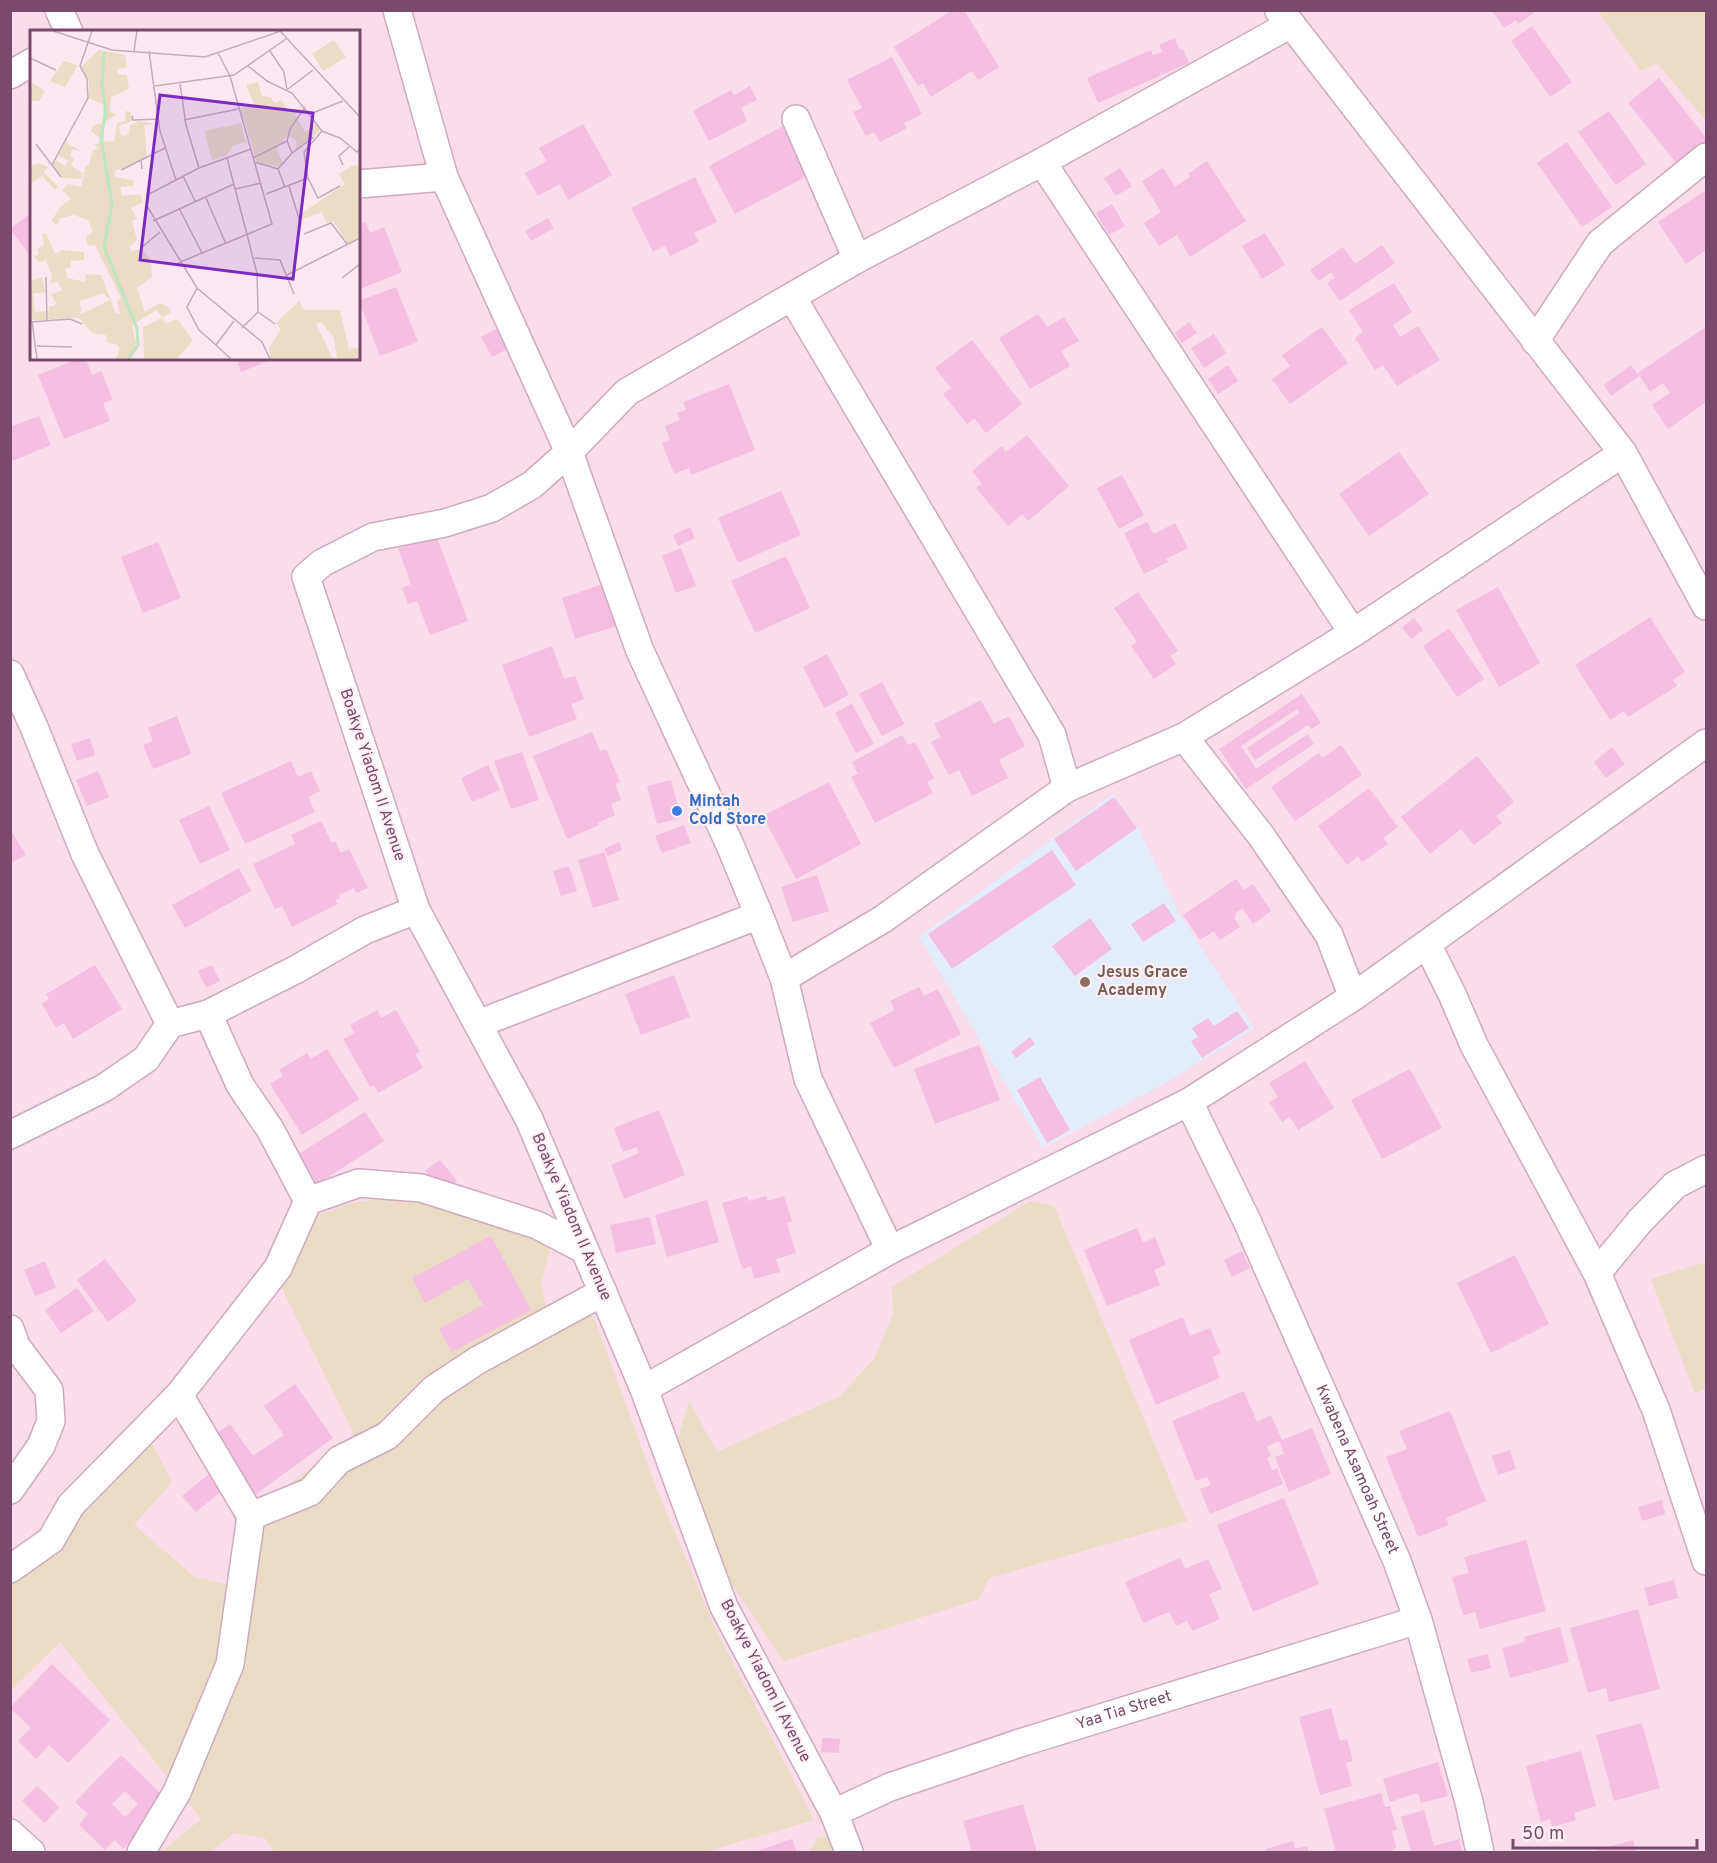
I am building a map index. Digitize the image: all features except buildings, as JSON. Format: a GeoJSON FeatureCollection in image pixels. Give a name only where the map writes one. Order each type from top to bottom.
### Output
{"type":"FeatureCollection","features":[{"type":"Feature","properties":{"kind":"street"},"geometry":{"type":"LineString","coordinates":[[59,10],[68,30]]}},
{"type":"Feature","properties":{"kind":"street"},"geometry":{"type":"LineString","coordinates":[[397,10],[444,177],[569,452],[640,651],[730,845],[759,915],[784,978],[808,1079],[891,1250]]}},
{"type":"Feature","properties":{"kind":"street"},"geometry":{"type":"LineString","coordinates":[[569,452],[627,392],[857,259],[1042,162],[1285,17],[1623,453],[1707,606]]}},
{"type":"Feature","properties":{"kind":"street"},"geometry":{"type":"LineString","coordinates":[[10,75],[30,63]]}},
{"type":"Feature","properties":{"kind":"street"},"geometry":{"type":"LineString","coordinates":[[796,119],[857,259]]}},
{"type":"Feature","properties":{"kind":"street"},"geometry":{"type":"LineString","coordinates":[[1535,341],[1600,243],[1707,157]]}},
{"type":"Feature","properties":{"kind":"street"},"geometry":{"type":"LineString","coordinates":[[1042,162],[1353,633]]}},
{"type":"Feature","properties":{"kind":"street"},"geometry":{"type":"LineString","coordinates":[[360,184],[444,177]]}},
{"type":"Feature","properties":{"kind":"street"},"geometry":{"type":"LineString","coordinates":[[792,297],[1052,735],[1067,788]]}},
{"type":"Feature","properties":{"kind":"street","name":"Boakye Yiadom II Avenue"},"geometry":{"type":"LineString","coordinates":[[569,452],[532,484],[492,508],[445,523],[373,537],[322,563],[306,577],[416,910],[530,1119],[644,1389],[724,1607],[834,1813],[849,1852]]}},
{"type":"Feature","properties":{"kind":"street"},"geometry":{"type":"LineString","coordinates":[[784,978],[883,919],[1067,788],[1184,737],[1353,633],[1623,453]]}},
{"type":"Feature","properties":{"kind":"street"},"geometry":{"type":"LineString","coordinates":[[10,674],[85,854],[170,1024]]}},
{"type":"Feature","properties":{"kind":"street"},"geometry":{"type":"LineString","coordinates":[[1184,737],[1262,837],[1329,935],[1353,996]]}},
{"type":"Feature","properties":{"kind":"street"},"geometry":{"type":"LineString","coordinates":[[644,1389],[891,1250],[1189,1102],[1353,996],[1707,743]]}},
{"type":"Feature","properties":{"kind":"street"},"geometry":{"type":"LineString","coordinates":[[10,1135],[104,1088],[146,1059],[170,1024],[208,1014],[295,970],[365,930],[416,910]]}},
{"type":"Feature","properties":{"kind":"street"},"geometry":{"type":"LineString","coordinates":[[478,1024],[759,915]]}},
{"type":"Feature","properties":{"kind":"street"},"geometry":{"type":"LineString","coordinates":[[1427,944],[1452,993],[1473,1045],[1597,1273],[1656,1410],[1707,1561]]}},
{"type":"Feature","properties":{"kind":"street"},"geometry":{"type":"LineString","coordinates":[[208,1014],[240,1085],[270,1129],[308,1201]]}},
{"type":"Feature","properties":{"kind":"street","name":"Kwabena Asamoah Street"},"geometry":{"type":"LineString","coordinates":[[1189,1102],[1247,1221],[1397,1561],[1418,1620],[1469,1802],[1480,1852]]}},
{"type":"Feature","properties":{"kind":"street"},"geometry":{"type":"LineString","coordinates":[[1597,1273],[1640,1221],[1675,1185],[1707,1169]]}},
{"type":"Feature","properties":{"kind":"street"},"geometry":{"type":"LineString","coordinates":[[10,1569],[51,1540],[71,1505],[178,1395],[278,1268],[308,1201],[359,1183],[421,1188],[537,1225],[585,1250]]}},
{"type":"Feature","properties":{"kind":"street"},"geometry":{"type":"LineString","coordinates":[[251,1516],[310,1492],[339,1460],[387,1436],[434,1389],[478,1360],[603,1292]]}},
{"type":"Feature","properties":{"kind":"street"},"geometry":{"type":"LineString","coordinates":[[10,1490],[41,1446],[51,1421],[49,1390],[12,1340]]}},
{"type":"Feature","properties":{"kind":"street"},"geometry":{"type":"LineString","coordinates":[[141,1852],[177,1792],[230,1664],[251,1516],[178,1395]]}},
{"type":"Feature","properties":{"kind":"street","name":"Yaa Tia Street"},"geometry":{"type":"LineString","coordinates":[[834,1813],[890,1786],[1020,1743],[1418,1620]]}},
{"type":"Feature","properties":{"kind":"shaded area"},"geometry":{"type":"Polygon","coordinates":[[[11,11],[1600,11],[1601,16],[1658,63],[1706,121],[1706,1852],[11,1852],[11,11]]]}},
{"type":"Feature","properties":{"kind":"shaded area"},"geometry":{"type":"Polygon","coordinates":[[[1600,11],[1706,11],[1706,121],[1658,64],[1640,70],[1601,16],[1600,11]]]}},
{"type":"Feature","properties":{"kind":"shaded area","name":"Jesus Grace Academy"},"geometry":{"type":"Polygon","coordinates":[[[1113,794],[1139,830],[1179,913],[1254,1028],[1168,1082],[1043,1148],[919,937],[1113,794]]]}},
{"type":"Feature","properties":{"kind":"shaded area"},"geometry":{"type":"Polygon","coordinates":[[[410,1195],[552,1242],[541,1283],[547,1310],[591,1309],[657,1490],[716,1630],[814,1820],[704,1852],[275,1852],[265,1838],[234,1833],[211,1852],[161,1852],[201,1819],[60,1642],[11,1690],[11,1579],[78,1516],[149,1438],[172,1482],[134,1525],[195,1577],[244,1589],[259,1508],[354,1434],[269,1262],[310,1218],[352,1203],[410,1195]]]}},
{"type":"Feature","properties":{"kind":"shaded area"},"geometry":{"type":"Polygon","coordinates":[[[1030,1201],[1054,1206],[1187,1521],[989,1578],[979,1599],[783,1661],[719,1564],[677,1442],[689,1401],[717,1452],[840,1396],[874,1359],[893,1314],[892,1287],[1030,1201]]]}},
{"type":"Feature","properties":{"kind":"shaded area"},"geometry":{"type":"Polygon","coordinates":[[[1706,1262],[1706,1388],[1695,1394],[1651,1279],[1706,1262]]]}},
{"type":"Feature","properties":{"kind":"shaded area"},"geometry":{"type":"Polygon","coordinates":[[[818,1837],[831,1837],[839,1852],[809,1852],[818,1837]]]}},
{"type":"Feature","properties":{"kind":"place","name":"Mintah Cold Store"},"geometry":{"type":"Point","coordinates":[677,811]}},
{"type":"Feature","properties":{"kind":"place","name":"Jesus Grace Academy"},"geometry":{"type":"Point","coordinates":[1085,982]}}]}
